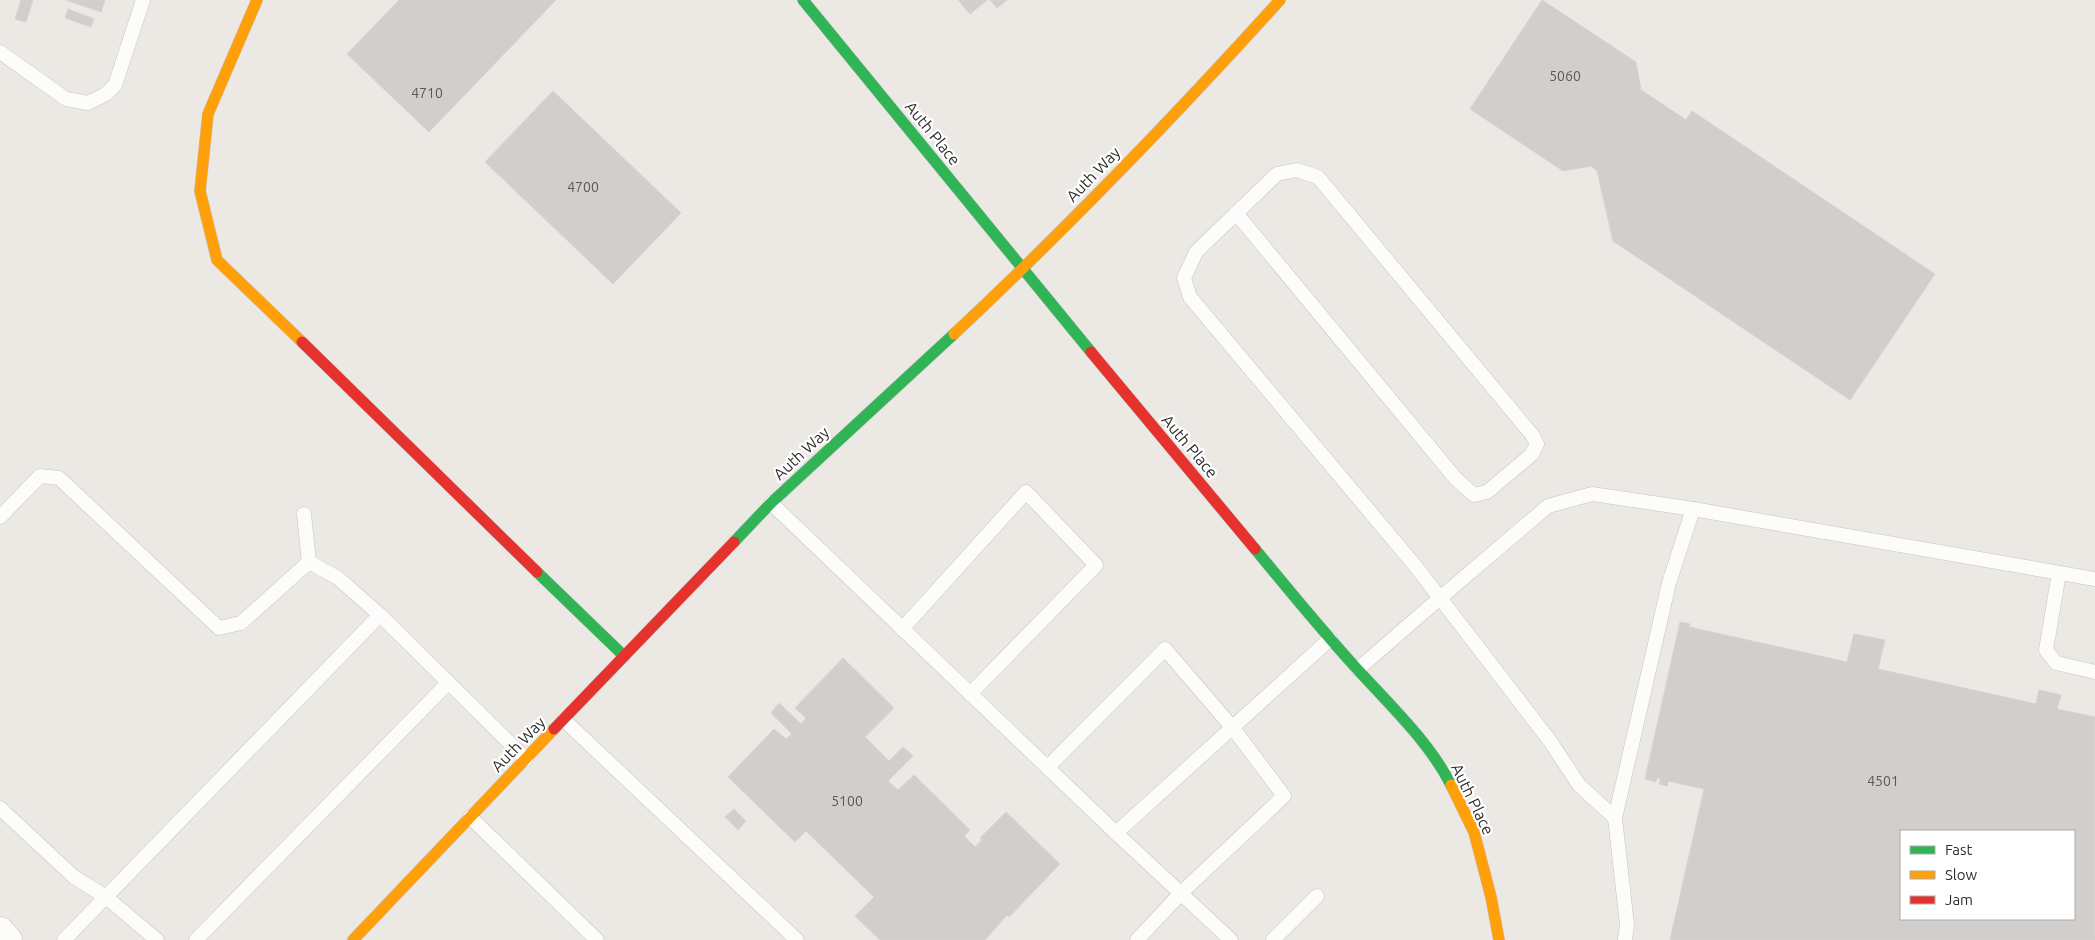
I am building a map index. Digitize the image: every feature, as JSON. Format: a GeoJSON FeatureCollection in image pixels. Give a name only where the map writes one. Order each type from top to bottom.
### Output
{"type":"FeatureCollection","features":[{"type":"Feature","properties":{"kind":"street"},"geometry":{"type":"LineString","coordinates":[[257,0],[208,114],[200,191],[217,260],[624,656]]}},
{"type":"Feature","properties":{"kind":"street","name":"Auth Place"},"geometry":{"type":"LineString","coordinates":[[803,0],[1330,639],[1414,732],[1446,775],[1474,832],[1491,896],[1499,940]]}},
{"type":"Feature","properties":{"kind":"street","name":"Auth Way"},"geometry":{"type":"LineString","coordinates":[[353,940],[771,503],[1023,268],[1221,65],[1280,0]]}},
{"type":"Feature","properties":{"kind":"street"},"geometry":{"type":"LineString","coordinates":[[0,931],[8,940]]}},
{"type":"Feature","properties":{"kind":"lane"},"geometry":{"type":"LineString","coordinates":[[0,52],[66,99],[88,103],[106,94],[115,85],[143,0]]}},
{"type":"Feature","properties":{"kind":"lane"},"geometry":{"type":"LineString","coordinates":[[1236,213],[1450,471],[1474,495],[1487,492],[1532,454],[1537,444],[1533,436],[1318,177],[1297,170],[1277,174],[1236,213],[1196,252],[1184,278],[1190,297],[1417,568],[1550,742],[1579,785],[1616,818]]}},
{"type":"Feature","properties":{"kind":"lane"},"geometry":{"type":"LineString","coordinates":[[0,517],[40,476],[59,478],[219,628],[241,623],[309,562]]}},
{"type":"Feature","properties":{"kind":"lane"},"geometry":{"type":"LineString","coordinates":[[902,628],[1026,492],[1096,565],[970,694]]}},
{"type":"Feature","properties":{"kind":"lane"},"geometry":{"type":"LineString","coordinates":[[1358,669],[1548,506],[1592,494],[1693,509],[2095,579]]}},
{"type":"Feature","properties":{"kind":"lane"},"geometry":{"type":"LineString","coordinates":[[771,503],[1116,833],[1231,940]]}},
{"type":"Feature","properties":{"kind":"lane"},"geometry":{"type":"LineString","coordinates":[[1625,940],[1627,925],[1616,818],[1669,583],[1693,509]]}},
{"type":"Feature","properties":{"kind":"lane"},"geometry":{"type":"LineString","coordinates":[[304,514],[309,562]]}},
{"type":"Feature","properties":{"kind":"lane"},"geometry":{"type":"LineString","coordinates":[[309,562],[338,578],[380,616],[526,759]]}},
{"type":"Feature","properties":{"kind":"lane"},"geometry":{"type":"LineString","coordinates":[[2059,573],[2046,650],[2056,663],[2095,672]]}},
{"type":"Feature","properties":{"kind":"lane"},"geometry":{"type":"LineString","coordinates":[[64,940],[380,616]]}},
{"type":"Feature","properties":{"kind":"lane"},"geometry":{"type":"LineString","coordinates":[[1116,833],[1330,639]]}},
{"type":"Feature","properties":{"kind":"lane"},"geometry":{"type":"LineString","coordinates":[[1048,768],[1165,648],[1232,727],[1284,796],[1181,893],[1137,940]]}},
{"type":"Feature","properties":{"kind":"lane"},"geometry":{"type":"LineString","coordinates":[[204,938],[448,683]]}},
{"type":"Feature","properties":{"kind":"lane"},"geometry":{"type":"LineString","coordinates":[[564,720],[796,940]]}},
{"type":"Feature","properties":{"kind":"lane"},"geometry":{"type":"LineString","coordinates":[[0,808],[74,877],[106,897],[157,940]]}},
{"type":"Feature","properties":{"kind":"lane"},"geometry":{"type":"LineString","coordinates":[[470,817],[598,940]]}},
{"type":"Feature","properties":{"kind":"lane"},"geometry":{"type":"LineString","coordinates":[[1273,940],[1317,896]]}},
{"type":"Feature","properties":{"kind":"building"},"geometry":{"type":"Polygon","coordinates":[[[21,0],[33,0],[26,22],[15,19],[21,0]]]}},
{"type":"Feature","properties":{"kind":"building"},"geometry":{"type":"Polygon","coordinates":[[[66,0],[105,0],[101,12],[66,0]]]}},
{"type":"Feature","properties":{"kind":"building"},"geometry":{"type":"Polygon","coordinates":[[[399,0],[556,0],[429,132],[347,54],[399,0]]]}},
{"type":"Feature","properties":{"kind":"building"},"geometry":{"type":"Polygon","coordinates":[[[958,0],[987,0],[970,14],[958,0]]]}},
{"type":"Feature","properties":{"kind":"building"},"geometry":{"type":"Polygon","coordinates":[[[990,0],[1007,0],[997,8],[990,0]]]}},
{"type":"Feature","properties":{"kind":"building"},"geometry":{"type":"Polygon","coordinates":[[[1542,0],[1636,62],[1641,90],[1591,166],[1563,171],[1470,109],[1542,0]]]}},
{"type":"Feature","properties":{"kind":"building"},"geometry":{"type":"Polygon","coordinates":[[[68,9],[94,19],[91,27],[65,18],[68,9]]]}},
{"type":"Feature","properties":{"kind":"building"},"geometry":{"type":"Polygon","coordinates":[[[1641,90],[1686,120],[1611,232],[1597,171],[1591,166],[1641,90]]]}},
{"type":"Feature","properties":{"kind":"building"},"geometry":{"type":"Polygon","coordinates":[[[553,91],[681,213],[613,284],[485,162],[553,91]]]}},
{"type":"Feature","properties":{"kind":"building"},"geometry":{"type":"Polygon","coordinates":[[[1692,111],[1935,274],[1850,400],[1613,241],[1611,232],[1692,111]]]}},
{"type":"Feature","properties":{"kind":"building"},"geometry":{"type":"Polygon","coordinates":[[[1680,622],[1690,624],[1689,627],[1847,662],[1854,634],[1885,640],[1878,669],[2036,704],[2039,690],[2061,695],[2057,709],[2095,717],[2095,940],[1670,940],[1704,789],[1668,781],[1667,786],[1659,784],[1661,779],[1657,778],[1656,782],[1645,779],[1680,622]]]}},
{"type":"Feature","properties":{"kind":"building"},"geometry":{"type":"Polygon","coordinates":[[[843,658],[894,708],[865,737],[889,761],[903,747],[913,756],[888,781],[898,790],[914,775],[970,830],[964,836],[975,847],[982,840],[980,838],[1006,812],[1060,864],[1009,917],[1007,915],[985,940],[880,940],[855,916],[874,897],[806,831],[795,842],[728,777],[774,729],[786,739],[792,734],[771,713],[779,703],[801,724],[806,718],[795,708],[843,658]]]}},
{"type":"Feature","properties":{"kind":"building"},"geometry":{"type":"Polygon","coordinates":[[[734,809],[746,821],[738,830],[725,817],[734,809]]]}},
{"type":"Feature","properties":{"kind":"traffic: fast"},"geometry":{"type":"LineString","coordinates":[[803,0],[1091,352]]}},
{"type":"Feature","properties":{"kind":"traffic: fast"},"geometry":{"type":"LineString","coordinates":[[734,542],[771,503],[954,334]]}},
{"type":"Feature","properties":{"kind":"traffic: fast"},"geometry":{"type":"LineString","coordinates":[[1255,549],[1358,670],[1421,739],[1451,785]]}},
{"type":"Feature","properties":{"kind":"traffic: fast"},"geometry":{"type":"LineString","coordinates":[[537,572],[624,656]]}},
{"type":"Feature","properties":{"kind":"traffic: slow"},"geometry":{"type":"LineString","coordinates":[[257,0],[208,114],[200,191],[217,260],[302,342]]}},
{"type":"Feature","properties":{"kind":"traffic: slow"},"geometry":{"type":"LineString","coordinates":[[954,334],[1120,170],[1280,0]]}},
{"type":"Feature","properties":{"kind":"traffic: slow"},"geometry":{"type":"LineString","coordinates":[[353,940],[554,729]]}},
{"type":"Feature","properties":{"kind":"traffic: slow"},"geometry":{"type":"LineString","coordinates":[[1451,785],[1474,832],[1491,897],[1499,940]]}},
{"type":"Feature","properties":{"kind":"traffic: jam"},"geometry":{"type":"LineString","coordinates":[[302,342],[537,572]]}},
{"type":"Feature","properties":{"kind":"traffic: jam"},"geometry":{"type":"LineString","coordinates":[[1091,352],[1255,549]]}},
{"type":"Feature","properties":{"kind":"traffic: jam"},"geometry":{"type":"LineString","coordinates":[[554,729],[734,542]]}}]}
